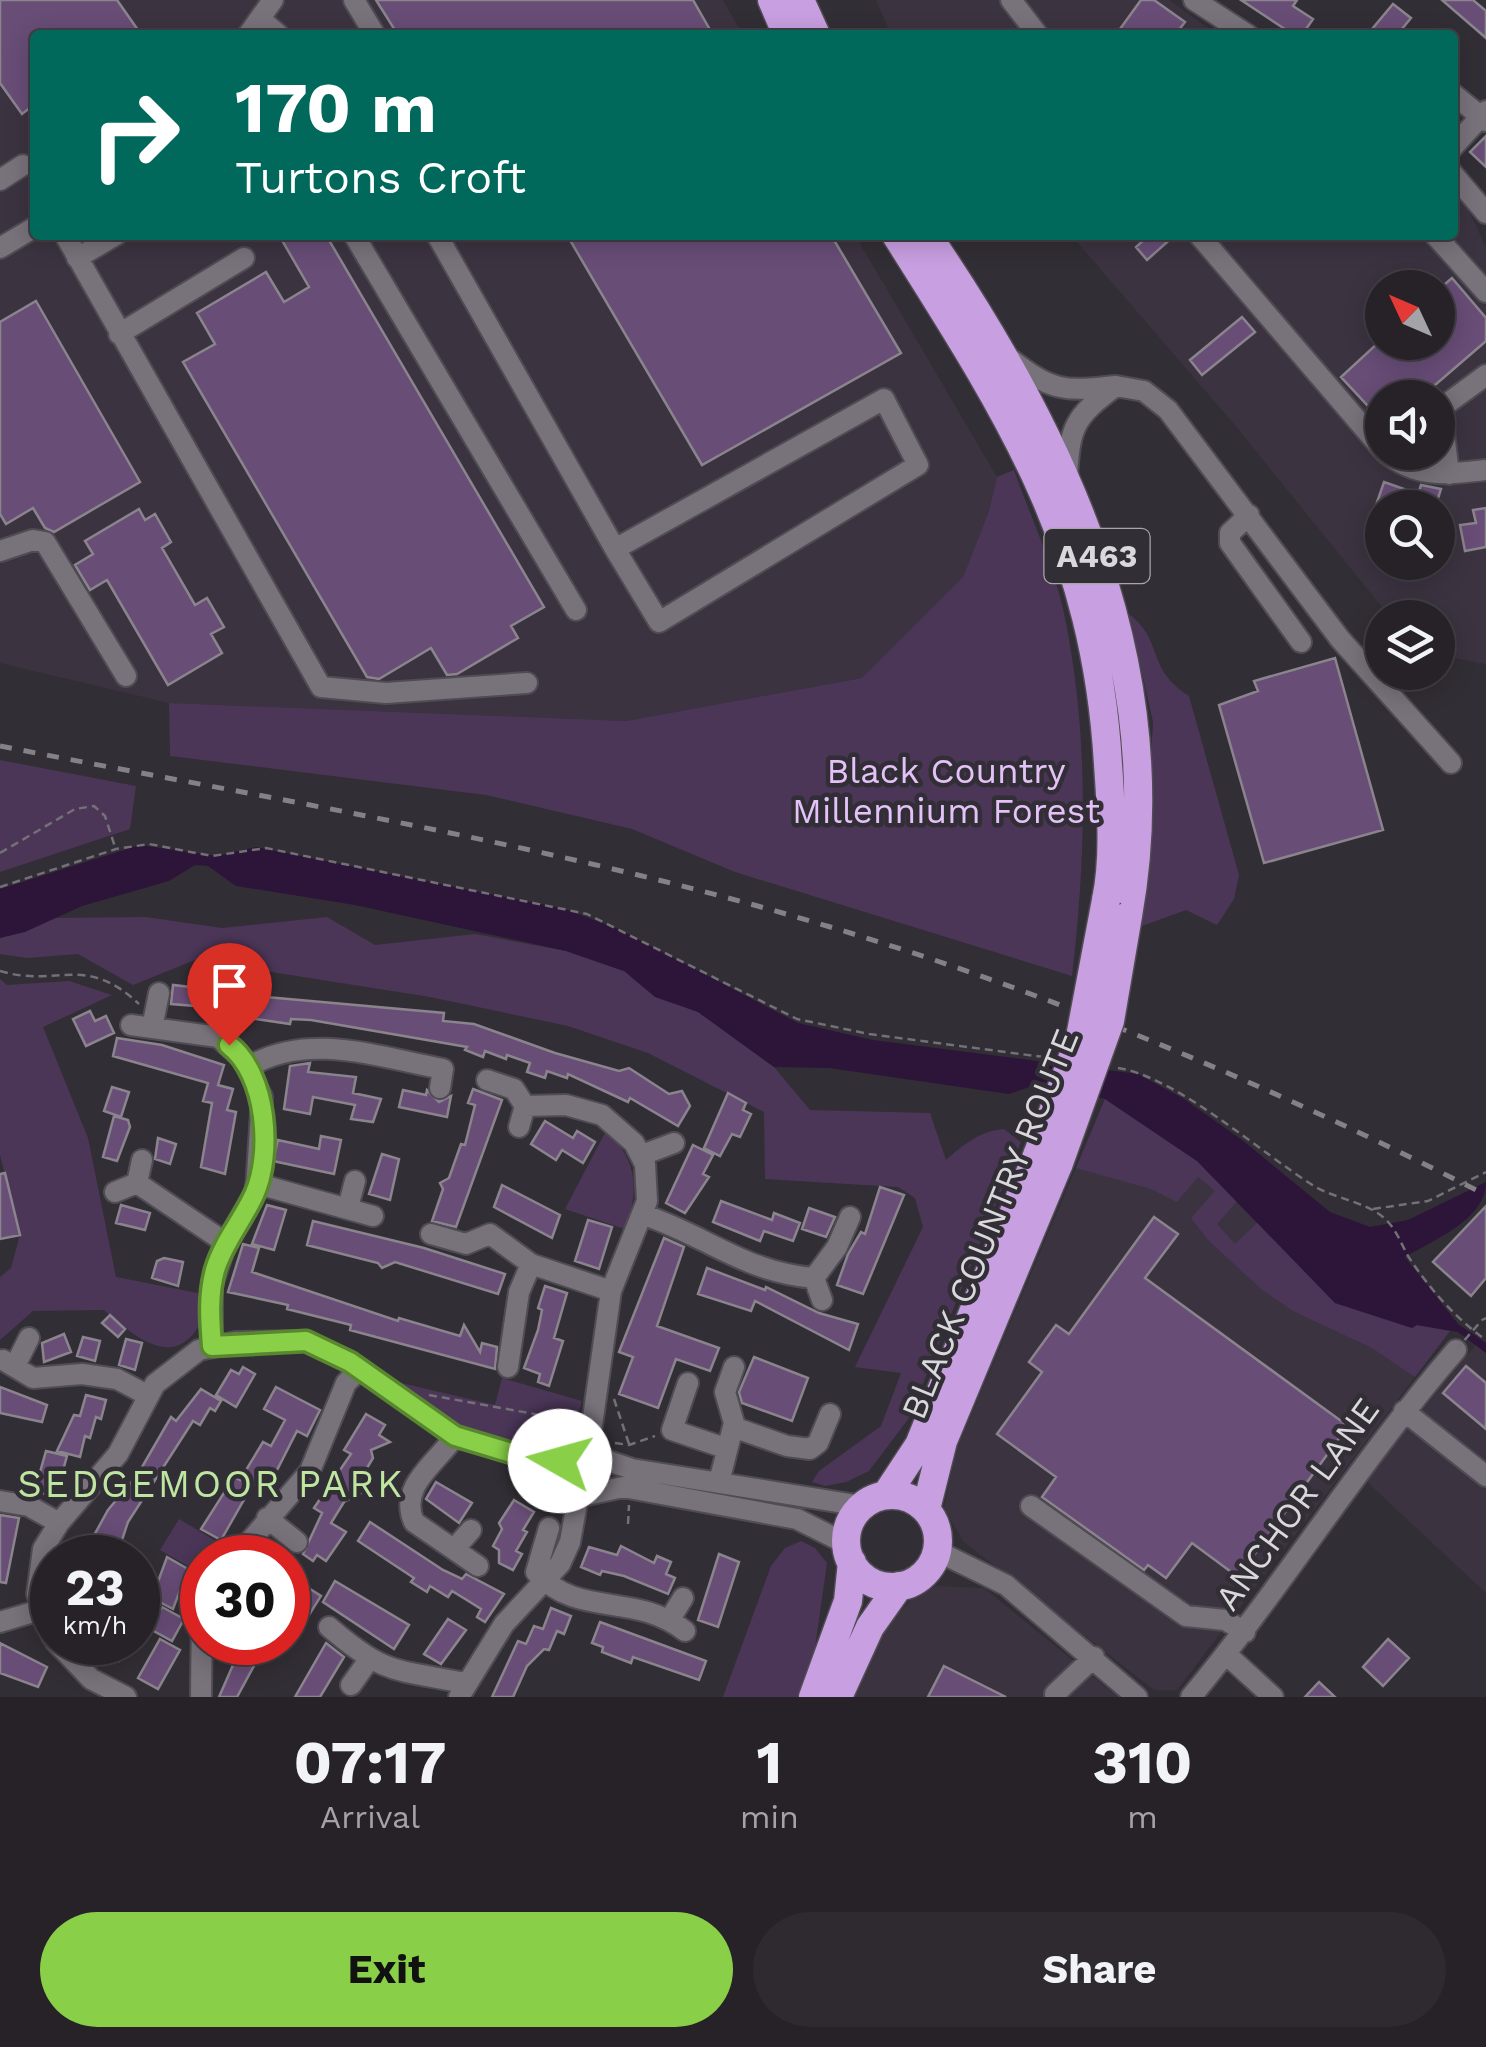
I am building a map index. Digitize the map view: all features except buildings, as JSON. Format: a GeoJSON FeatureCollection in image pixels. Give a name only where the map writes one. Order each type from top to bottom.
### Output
{"type":"FeatureCollection","features":[{"type":"Feature","properties":{"kind":"highway"},"geometry":{"type":"LineString","coordinates":[[772,0],[785,30]]}},
{"type":"Feature","properties":{"kind":"highway"},"geometry":{"type":"LineString","coordinates":[[800,0],[814,30]]}},
{"type":"Feature","properties":{"kind":"highway","name":"BLACK COUNTRY ROUTE"},"geometry":{"type":"LineString","coordinates":[[813,1697],[848,1601],[850,1523],[874,1501],[918,1445],[1110,1021],[1117,908],[1106,716],[1097,656],[1070,558],[1040,478],[1010,419],[899,240]]}},
{"type":"Feature","properties":{"kind":"highway","name":"BLACK COUNTRY ROUTE"},"geometry":{"type":"LineString","coordinates":[[930,240],[1007,356],[1068,477],[1103,577],[1122,652],[1134,742],[1137,841],[1117,908]]}},
{"type":"Feature","properties":{"kind":"highway","name":"BLACK COUNTRY ROUTE"},"geometry":{"type":"LineString","coordinates":[[937,1551],[937,1529],[926,1509],[943,1441],[1049,1158]]}},
{"type":"Feature","properties":{"kind":"highway"},"geometry":{"type":"LineString","coordinates":[[874,1501],[906,1497],[926,1509]]}},
{"type":"Feature","properties":{"kind":"highway"},"geometry":{"type":"LineString","coordinates":[[838,1697],[870,1627],[899,1586],[924,1574],[937,1551]]}},
{"type":"Feature","properties":{"kind":"highway"},"geometry":{"type":"LineString","coordinates":[[849,1553],[868,1580],[899,1586]]}},
{"type":"Feature","properties":{"kind":"street"},"geometry":{"type":"LineString","coordinates":[[254,27],[273,0]]}},
{"type":"Feature","properties":{"kind":"street"},"geometry":{"type":"LineString","coordinates":[[354,0],[372,30]]}},
{"type":"Feature","properties":{"kind":"street"},"geometry":{"type":"LineString","coordinates":[[1012,0],[1034,30]]}},
{"type":"Feature","properties":{"kind":"street"},"geometry":{"type":"LineString","coordinates":[[1194,0],[1240,30]]}},
{"type":"Feature","properties":{"kind":"street"},"geometry":{"type":"LineString","coordinates":[[1458,97],[1485,116],[1458,142]]}},
{"type":"Feature","properties":{"kind":"street"},"geometry":{"type":"LineString","coordinates":[[0,180],[23,165]]}},
{"type":"Feature","properties":{"kind":"street"},"geometry":{"type":"LineString","coordinates":[[1458,179],[1486,213]]}},
{"type":"Feature","properties":{"kind":"street"},"geometry":{"type":"LineString","coordinates":[[0,248],[30,230]]}},
{"type":"Feature","properties":{"kind":"street"},"geometry":{"type":"LineString","coordinates":[[68,240],[321,687],[386,693],[527,683]]}},
{"type":"Feature","properties":{"kind":"street"},"geometry":{"type":"LineString","coordinates":[[77,258],[108,240]]}},
{"type":"Feature","properties":{"kind":"street"},"geometry":{"type":"LineString","coordinates":[[357,240],[576,610]]}},
{"type":"Feature","properties":{"kind":"street"},"geometry":{"type":"LineString","coordinates":[[440,240],[616,549],[659,622],[918,464],[884,399],[616,549]]}},
{"type":"Feature","properties":{"kind":"street"},"geometry":{"type":"LineString","coordinates":[[1204,240],[1365,429]]}},
{"type":"Feature","properties":{"kind":"street"},"geometry":{"type":"LineString","coordinates":[[1439,240],[1486,292]]}},
{"type":"Feature","properties":{"kind":"street"},"geometry":{"type":"LineString","coordinates":[[119,334],[244,258]]}},
{"type":"Feature","properties":{"kind":"street"},"geometry":{"type":"LineString","coordinates":[[1007,356],[1041,383],[1068,392],[1116,386],[1144,391],[1168,410],[1340,638],[1452,763]]}},
{"type":"Feature","properties":{"kind":"street"},"geometry":{"type":"LineString","coordinates":[[1449,474],[1442,408],[1486,375]]}},
{"type":"Feature","properties":{"kind":"street"},"geometry":{"type":"LineString","coordinates":[[1068,477],[1070,433],[1083,410],[1116,386]]}},
{"type":"Feature","properties":{"kind":"street"},"geometry":{"type":"LineString","coordinates":[[1411,470],[1449,474],[1486,470]]}},
{"type":"Feature","properties":{"kind":"street"},"geometry":{"type":"LineString","coordinates":[[1249,515],[1230,532],[1230,543],[1300,642]]}},
{"type":"Feature","properties":{"kind":"street"},"geometry":{"type":"LineString","coordinates":[[0,551],[33,540],[45,542],[126,676]]}},
{"type":"Feature","properties":{"kind":"street"},"geometry":{"type":"LineString","coordinates":[[159,993],[146,1024],[218,1037],[248,1067],[262,1096],[258,1184],[226,1243],[209,1302],[212,1346]]}},
{"type":"Feature","properties":{"kind":"street"},"geometry":{"type":"LineString","coordinates":[[248,1067],[282,1050],[315,1046],[443,1069],[440,1088]]}},
{"type":"Feature","properties":{"kind":"street"},"geometry":{"type":"LineString","coordinates":[[487,1080],[519,1107],[566,1105],[593,1110],[618,1126],[642,1155],[648,1186],[644,1214],[611,1291],[590,1442]]}},
{"type":"Feature","properties":{"kind":"street"},"geometry":{"type":"LineString","coordinates":[[642,1155],[674,1143]]}},
{"type":"Feature","properties":{"kind":"street"},"geometry":{"type":"LineString","coordinates":[[136,1184],[142,1160]]}},
{"type":"Feature","properties":{"kind":"street"},"geometry":{"type":"LineString","coordinates":[[348,1207],[355,1181]]}},
{"type":"Feature","properties":{"kind":"street"},"geometry":{"type":"LineString","coordinates":[[136,1184],[226,1243]]}},
{"type":"Feature","properties":{"kind":"street"},"geometry":{"type":"LineString","coordinates":[[114,1192],[136,1184]]}},
{"type":"Feature","properties":{"kind":"street"},"geometry":{"type":"LineString","coordinates":[[258,1184],[372,1216]]}},
{"type":"Feature","properties":{"kind":"street"},"geometry":{"type":"LineString","coordinates":[[644,1214],[680,1227],[768,1273],[814,1278]]}},
{"type":"Feature","properties":{"kind":"street"},"geometry":{"type":"LineString","coordinates":[[814,1278],[850,1217]]}},
{"type":"Feature","properties":{"kind":"street"},"geometry":{"type":"LineString","coordinates":[[431,1234],[466,1244],[490,1234],[531,1264],[611,1291]]}},
{"type":"Feature","properties":{"kind":"street"},"geometry":{"type":"LineString","coordinates":[[508,1367],[520,1292],[531,1264]]}},
{"type":"Feature","properties":{"kind":"street"},"geometry":{"type":"LineString","coordinates":[[814,1278],[822,1300]]}},
{"type":"Feature","properties":{"kind":"street"},"geometry":{"type":"LineString","coordinates":[[28,1338],[9,1363],[32,1378],[82,1374],[117,1380],[147,1395]]}},
{"type":"Feature","properties":{"kind":"street"},"geometry":{"type":"LineString","coordinates":[[53,1535],[59,1522],[118,1454],[147,1395],[175,1365],[212,1346],[306,1341],[360,1368],[455,1436],[558,1467]]}},
{"type":"Feature","properties":{"kind":"street","name":"ANCHOR LANE"},"geometry":{"type":"LineString","coordinates":[[1191,1697],[1245,1632],[1404,1411],[1456,1350]]}},
{"type":"Feature","properties":{"kind":"street"},"geometry":{"type":"LineString","coordinates":[[719,1482],[733,1427],[725,1392],[734,1366]]}},
{"type":"Feature","properties":{"kind":"street"},"geometry":{"type":"LineString","coordinates":[[254,1535],[310,1470],[346,1383],[360,1368]]}},
{"type":"Feature","properties":{"kind":"street"},"geometry":{"type":"LineString","coordinates":[[688,1383],[672,1430],[725,1448]]}},
{"type":"Feature","properties":{"kind":"street"},"geometry":{"type":"LineString","coordinates":[[1404,1411],[1486,1476]]}},
{"type":"Feature","properties":{"kind":"street"},"geometry":{"type":"LineString","coordinates":[[733,1427],[787,1446],[810,1449],[818,1443],[830,1414]]}},
{"type":"Feature","properties":{"kind":"street"},"geometry":{"type":"LineString","coordinates":[[455,1436],[415,1484],[408,1500],[414,1522],[478,1566]]}},
{"type":"Feature","properties":{"kind":"street"},"geometry":{"type":"LineString","coordinates":[[590,1442],[566,1452],[558,1467],[563,1487],[578,1497],[591,1497],[604,1488],[633,1479],[719,1482],[874,1501]]}},
{"type":"Feature","properties":{"kind":"street"},"geometry":{"type":"LineString","coordinates":[[590,1442],[633,1479],[796,1519],[849,1553]]}},
{"type":"Feature","properties":{"kind":"street"},"geometry":{"type":"LineString","coordinates":[[604,1488],[610,1472],[608,1461]]}},
{"type":"Feature","properties":{"kind":"street"},"geometry":{"type":"LineString","coordinates":[[329,1627],[368,1661],[462,1690],[504,1624],[546,1581],[570,1542],[578,1497]]}},
{"type":"Feature","properties":{"kind":"street"},"geometry":{"type":"LineString","coordinates":[[0,1501],[29,1506],[59,1522]]}},
{"type":"Feature","properties":{"kind":"street"},"geometry":{"type":"LineString","coordinates":[[1031,1506],[1186,1616],[1224,1620],[1245,1632]]}},
{"type":"Feature","properties":{"kind":"street"},"geometry":{"type":"LineString","coordinates":[[267,1518],[288,1535]]}},
{"type":"Feature","properties":{"kind":"street"},"geometry":{"type":"LineString","coordinates":[[549,1528],[536,1572],[563,1596],[638,1606],[677,1625],[683,1598]]}},
{"type":"Feature","properties":{"kind":"street"},"geometry":{"type":"LineString","coordinates":[[455,1548],[471,1530]]}},
{"type":"Feature","properties":{"kind":"street"},"geometry":{"type":"LineString","coordinates":[[937,1551],[1006,1585],[1094,1656],[1137,1697]]}},
{"type":"Feature","properties":{"kind":"street"},"geometry":{"type":"LineString","coordinates":[[0,1622],[30,1613]]}},
{"type":"Feature","properties":{"kind":"street"},"geometry":{"type":"LineString","coordinates":[[1226,1654],[1272,1697]]}},
{"type":"Feature","properties":{"kind":"street"},"geometry":{"type":"LineString","coordinates":[[1055,1694],[1094,1656]]}},
{"type":"Feature","properties":{"kind":"street"},"geometry":{"type":"LineString","coordinates":[[351,1686],[368,1661]]}},
{"type":"Feature","properties":{"kind":"street"},"geometry":{"type":"LineString","coordinates":[[76,1665],[126,1697]]}},
{"type":"Feature","properties":{"kind":"street"},"geometry":{"type":"LineString","coordinates":[[201,1665],[201,1697]]}},
{"type":"Feature","properties":{"kind":"path"},"geometry":{"type":"LineString","coordinates":[[0,852],[75,808],[94,806],[111,828],[116,849]]}},
{"type":"Feature","properties":{"kind":"path"},"geometry":{"type":"LineString","coordinates":[[0,887],[116,849],[149,844],[212,856],[266,848],[541,901],[620,928],[798,1019],[869,1034],[1066,1060]]}},
{"type":"Feature","properties":{"kind":"path"},"geometry":{"type":"LineString","coordinates":[[0,971],[18,976],[71,971],[92,975],[132,997],[146,1024]]}},
{"type":"Feature","properties":{"kind":"path"},"geometry":{"type":"LineString","coordinates":[[1110,1067],[1160,1084],[1319,1189],[1372,1209],[1389,1222],[1461,1322],[1486,1340]]}},
{"type":"Feature","properties":{"kind":"path"},"geometry":{"type":"LineString","coordinates":[[1372,1209],[1428,1201],[1486,1172]]}},
{"type":"Feature","properties":{"kind":"path"},"geometry":{"type":"LineString","coordinates":[[1456,1350],[1484,1319]]}},
{"type":"Feature","properties":{"kind":"path"},"geometry":{"type":"LineString","coordinates":[[612,1390],[629,1445],[633,1479],[628,1524]]}},
{"type":"Feature","properties":{"kind":"path"},"geometry":{"type":"LineString","coordinates":[[419,1394],[540,1415],[572,1436],[590,1442],[629,1445],[672,1430]]}},
{"type":"Feature","properties":{"kind":"shaded area"},"geometry":{"type":"Polygon","coordinates":[[[0,0],[723,0],[740,30],[30,30],[30,240],[858,240],[997,477],[989,511],[963,577],[862,678],[626,721],[169,703],[0,663],[0,0]]]}},
{"type":"Feature","properties":{"kind":"shaded area"},"geometry":{"type":"Polygon","coordinates":[[[876,0],[1169,0],[1211,30],[889,30],[876,0]]]}},
{"type":"Feature","properties":{"kind":"shaded area"},"geometry":{"type":"Polygon","coordinates":[[[1458,200],[1468,209],[1486,247],[1486,664],[1455,658],[1455,600],[1376,600],[1234,424],[1075,240],[1458,240],[1458,200]]]}},
{"type":"Feature","properties":{"kind":"shaded area"},"geometry":{"type":"Polygon","coordinates":[[[140,845],[217,856],[256,847],[565,909],[618,929],[798,1023],[873,1040],[1138,1074],[1184,1099],[1242,1140],[1330,1212],[1370,1227],[1408,1220],[1486,1182],[1484,1195],[1468,1218],[1405,1257],[1458,1324],[1486,1343],[1486,1353],[1458,1332],[1417,1325],[1412,1328],[1335,1303],[1197,1161],[1105,1099],[1044,1082],[1009,1094],[829,1068],[774,1067],[698,1012],[655,997],[624,971],[566,951],[355,905],[236,886],[208,866],[195,865],[169,881],[82,906],[25,932],[0,938],[0,889],[140,845]]]}},
{"type":"Feature","properties":{"kind":"shaded area"},"geometry":{"type":"Polygon","coordinates":[[[1105,1099],[1197,1161],[1335,1303],[1450,1331],[1177,1690],[1154,1690],[963,1541],[944,1508],[956,1451],[1105,1099]]]}},
{"type":"Feature","properties":{"kind":"shaded area"},"geometry":{"type":"Polygon","coordinates":[[[1476,1345],[1486,1353],[1486,1593],[1365,1480],[1476,1345]]]}},
{"type":"Feature","properties":{"kind":"shaded area"},"geometry":{"type":"Polygon","coordinates":[[[935,1586],[984,1588],[1118,1697],[853,1697],[881,1631],[915,1596],[935,1586]]]}},
{"type":"Feature","properties":{"kind":"green space","name":"Black Country Millennium Forest"},"geometry":{"type":"Polygon","coordinates":[[[1014,470],[1062,604],[1079,711],[1082,843],[1072,976],[735,872],[632,829],[486,795],[170,756],[169,703],[626,721],[862,678],[963,577],[989,511],[997,477],[1014,470]]]}},
{"type":"Feature","properties":{"kind":"green space","name":"Black Country Millennium Forest"},"geometry":{"type":"Polygon","coordinates":[[[1129,614],[1147,635],[1166,675],[1189,696],[1239,875],[1234,899],[1217,925],[1186,910],[1142,926],[1153,722],[1129,614]]]}},
{"type":"Feature","properties":{"kind":"green space"},"geometry":{"type":"Polygon","coordinates":[[[0,760],[136,786],[130,829],[0,872],[0,760]]]}},
{"type":"Feature","properties":{"kind":"green space"},"geometry":{"type":"Polygon","coordinates":[[[146,917],[222,928],[327,917],[375,945],[475,934],[566,951],[624,971],[698,1012],[774,1067],[810,1110],[930,1113],[946,1160],[973,1139],[1004,1129],[1021,1142],[909,1418],[869,1471],[846,1482],[825,1486],[812,1482],[819,1471],[881,1426],[901,1373],[855,1367],[923,1227],[915,1198],[898,1187],[765,1179],[764,1112],[648,1053],[568,1026],[430,997],[195,960],[133,985],[78,954],[27,958],[0,954],[0,938],[53,918],[146,917]]]}},
{"type":"Feature","properties":{"kind":"green space"},"geometry":{"type":"Polygon","coordinates":[[[0,979],[7,985],[69,981],[112,995],[43,1027],[88,1138],[116,1277],[198,1293],[202,1320],[192,1336],[180,1345],[155,1345],[104,1310],[33,1311],[0,1340],[0,1277],[11,1268],[20,1235],[0,1155],[0,979]]]}},
{"type":"Feature","properties":{"kind":"green space"},"geometry":{"type":"Polygon","coordinates":[[[1105,1099],[1197,1161],[1238,1200],[1217,1224],[1235,1244],[1258,1222],[1335,1303],[1412,1328],[1416,1325],[1450,1331],[1415,1377],[1372,1348],[1293,1311],[1261,1289],[1208,1240],[1191,1218],[1215,1191],[1198,1177],[1177,1202],[1151,1189],[1076,1168],[1105,1099]]]}},
{"type":"Feature","properties":{"kind":"green space"},"geometry":{"type":"Polygon","coordinates":[[[607,1129],[625,1153],[633,1176],[633,1200],[625,1229],[565,1209],[607,1129]]]}},
{"type":"Feature","properties":{"kind":"green space"},"geometry":{"type":"Polygon","coordinates":[[[502,1378],[582,1401],[569,1430],[550,1445],[525,1448],[497,1443],[441,1416],[397,1382],[495,1405],[502,1378]]]}},
{"type":"Feature","properties":{"kind":"green space"},"geometry":{"type":"Polygon","coordinates":[[[179,1519],[206,1535],[180,1535],[180,1561],[160,1550],[179,1519]]]}},
{"type":"Feature","properties":{"kind":"green space"},"geometry":{"type":"Polygon","coordinates":[[[801,1541],[815,1548],[827,1563],[814,1655],[800,1697],[723,1697],[771,1566],[785,1548],[801,1541]]]}},
{"type":"Feature","properties":{"kind":"railway"},"geometry":{"type":"LineString","coordinates":[[0,746],[519,848],[623,871],[827,926],[996,982],[1163,1046],[1326,1117],[1486,1195]]}},
{"type":"Feature","properties":{"kind":"district","name":"SEDGEMOOR PARK"},"geometry":{"type":"Point","coordinates":[211,1484]}},
{"type":"Feature","properties":{"kind":"route"},"geometry":{"type":"LineString","coordinates":[[229,1045],[257,1082],[262,1096],[262,1135],[256,1191],[216,1267],[209,1302],[212,1346],[263,1340],[306,1341],[350,1362],[455,1436],[558,1467],[560,1461]]}}]}
